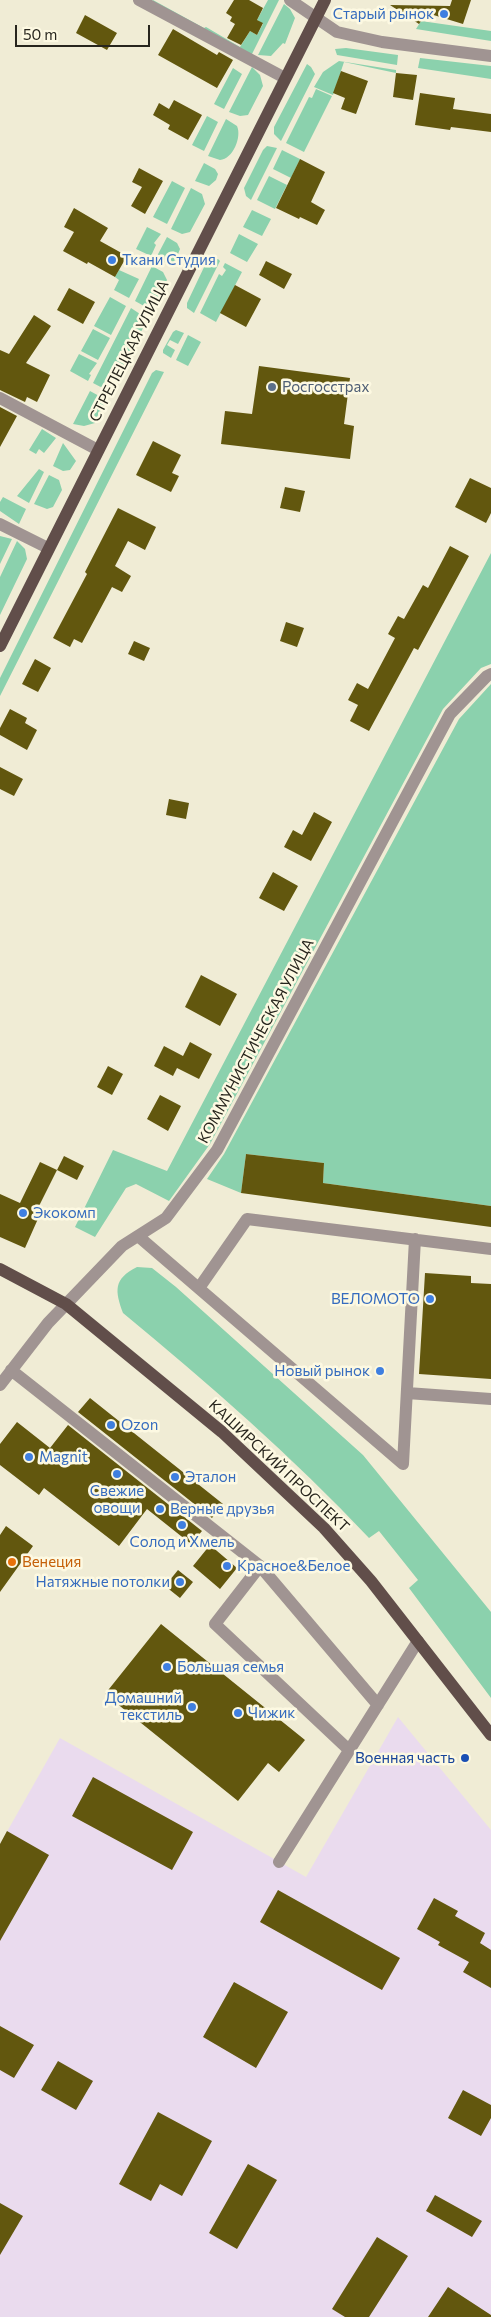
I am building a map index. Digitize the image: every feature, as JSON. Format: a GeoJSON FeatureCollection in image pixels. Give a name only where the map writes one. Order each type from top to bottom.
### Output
{"type":"FeatureCollection","features":[{"type":"Feature","properties":{"kind":"main road","name":"СТРЕЛЕЦКАЯ УЛИЦА"},"geometry":{"type":"LineString","coordinates":[[0,646],[324,0]]}},
{"type":"Feature","properties":{"kind":"main road","name":"КАШИРСКИЙ ПРОСПЕКТ"},"geometry":{"type":"LineString","coordinates":[[0,1268],[66,1304],[222,1432],[324,1528],[370,1580],[491,1736]]}},
{"type":"Feature","properties":{"kind":"street"},"geometry":{"type":"LineString","coordinates":[[139,0],[285,78]]}},
{"type":"Feature","properties":{"kind":"street"},"geometry":{"type":"LineString","coordinates":[[290,0],[337,32],[382,42],[491,56]]}},
{"type":"Feature","properties":{"kind":"street"},"geometry":{"type":"LineString","coordinates":[[0,398],[98,450]]}},
{"type":"Feature","properties":{"kind":"street"},"geometry":{"type":"LineString","coordinates":[[0,524],[48,548]]}},
{"type":"Feature","properties":{"kind":"street","name":"КОММУНИСТИЧЕСКАЯ УЛИЦА"},"geometry":{"type":"LineString","coordinates":[[0,1385],[48,1323],[122,1246],[166,1218],[217,1150],[450,714],[491,674]]}},
{"type":"Feature","properties":{"kind":"street"},"geometry":{"type":"LineString","coordinates":[[199,1288],[247,1219],[491,1249]]}},
{"type":"Feature","properties":{"kind":"street"},"geometry":{"type":"LineString","coordinates":[[138,1236],[402,1464],[415,1239]]}},
{"type":"Feature","properties":{"kind":"street"},"geometry":{"type":"LineString","coordinates":[[12,1370],[260,1566],[378,1705]]}},
{"type":"Feature","properties":{"kind":"street"},"geometry":{"type":"LineString","coordinates":[[407,1393],[491,1399]]}},
{"type":"Feature","properties":{"kind":"street"},"geometry":{"type":"LineString","coordinates":[[260,1566],[215,1624],[349,1750]]}},
{"type":"Feature","properties":{"kind":"street"},"geometry":{"type":"LineString","coordinates":[[278,1862],[418,1641]]}},
{"type":"Feature","properties":{"kind":"shaded area"},"geometry":{"type":"Polygon","coordinates":[[[398,1717],[491,1830],[491,2317],[0,2317],[0,1844],[60,1738],[306,1877],[398,1717]]]}},
{"type":"Feature","properties":{"kind":"green space"},"geometry":{"type":"Polygon","coordinates":[[[153,0],[240,47],[250,31],[257,35],[263,24],[257,20],[268,0],[279,0],[251,56],[153,0]]]}},
{"type":"Feature","properties":{"kind":"green space"},"geometry":{"type":"Polygon","coordinates":[[[284,4],[290,9],[295,18],[285,44],[283,43],[271,56],[258,55],[284,4]]]}},
{"type":"Feature","properties":{"kind":"green space"},"geometry":{"type":"Polygon","coordinates":[[[421,21],[491,31],[491,41],[416,29],[421,21]]]}},
{"type":"Feature","properties":{"kind":"green space"},"geometry":{"type":"Polygon","coordinates":[[[346,48],[398,55],[397,65],[337,55],[335,49],[346,48]]]}},
{"type":"Feature","properties":{"kind":"green space"},"geometry":{"type":"Polygon","coordinates":[[[420,58],[491,66],[491,79],[418,68],[420,58]]]}},
{"type":"Feature","properties":{"kind":"green space"},"geometry":{"type":"Polygon","coordinates":[[[339,61],[396,70],[396,73],[344,62],[333,95],[314,87],[323,72],[339,61]]]}},
{"type":"Feature","properties":{"kind":"green space"},"geometry":{"type":"Polygon","coordinates":[[[307,64],[315,74],[281,141],[274,134],[274,127],[307,64]]]}},
{"type":"Feature","properties":{"kind":"green space"},"geometry":{"type":"Polygon","coordinates":[[[252,67],[260,75],[263,86],[248,115],[240,116],[229,112],[252,67]]]}},
{"type":"Feature","properties":{"kind":"green space"},"geometry":{"type":"Polygon","coordinates":[[[233,68],[242,74],[224,109],[214,104],[233,68]]]}},
{"type":"Feature","properties":{"kind":"green space"},"geometry":{"type":"Polygon","coordinates":[[[316,89],[332,96],[304,152],[286,143],[309,97],[312,98],[316,89]]]}},
{"type":"Feature","properties":{"kind":"green space"},"geometry":{"type":"Polygon","coordinates":[[[207,116],[218,122],[204,151],[192,145],[207,116]]]}},
{"type":"Feature","properties":{"kind":"green space"},"geometry":{"type":"Polygon","coordinates":[[[226,119],[237,126],[238,136],[235,147],[229,156],[220,160],[208,156],[226,119]]]}},
{"type":"Feature","properties":{"kind":"green space"},"geometry":{"type":"Polygon","coordinates":[[[267,146],[277,148],[251,200],[246,196],[244,188],[263,150],[267,146]]]}},
{"type":"Feature","properties":{"kind":"green space"},"geometry":{"type":"Polygon","coordinates":[[[282,150],[300,159],[291,178],[273,169],[282,150]]]}},
{"type":"Feature","properties":{"kind":"green space"},"geometry":{"type":"Polygon","coordinates":[[[204,163],[215,169],[218,174],[216,180],[209,186],[195,181],[204,163]]]}},
{"type":"Feature","properties":{"kind":"green space"},"geometry":{"type":"Polygon","coordinates":[[[269,176],[287,185],[275,209],[257,200],[269,176]]]}},
{"type":"Feature","properties":{"kind":"green space"},"geometry":{"type":"Polygon","coordinates":[[[172,181],[185,188],[167,224],[153,217],[172,181]]]}},
{"type":"Feature","properties":{"kind":"green space"},"geometry":{"type":"Polygon","coordinates":[[[191,188],[202,194],[205,204],[190,232],[182,234],[171,229],[191,188]]]}},
{"type":"Feature","properties":{"kind":"green space"},"geometry":{"type":"Polygon","coordinates":[[[252,210],[271,219],[262,236],[243,227],[252,210]]]}},
{"type":"Feature","properties":{"kind":"green space"},"geometry":{"type":"Polygon","coordinates":[[[147,227],[161,234],[154,243],[156,245],[151,256],[136,249],[147,227]]]}},
{"type":"Feature","properties":{"kind":"green space"},"geometry":{"type":"Polygon","coordinates":[[[239,234],[258,244],[247,262],[230,253],[239,234]]]}},
{"type":"Feature","properties":{"kind":"green space"},"geometry":{"type":"Polygon","coordinates":[[[167,237],[177,243],[180,249],[175,262],[166,263],[156,258],[167,237]]]}},
{"type":"Feature","properties":{"kind":"green space"},"geometry":{"type":"Polygon","coordinates":[[[218,259],[220,261],[194,313],[187,308],[187,303],[206,263],[218,259]]]}},
{"type":"Feature","properties":{"kind":"green space"},"geometry":{"type":"Polygon","coordinates":[[[225,263],[242,272],[216,322],[200,313],[219,274],[222,276],[226,270],[223,267],[225,263]]]}},
{"type":"Feature","properties":{"kind":"green space"},"geometry":{"type":"Polygon","coordinates":[[[152,266],[163,272],[167,280],[156,302],[144,306],[135,301],[152,266]]]}},
{"type":"Feature","properties":{"kind":"green space"},"geometry":{"type":"Polygon","coordinates":[[[119,270],[139,279],[129,298],[114,290],[119,280],[115,277],[119,270]]]}},
{"type":"Feature","properties":{"kind":"green space"},"geometry":{"type":"Polygon","coordinates":[[[110,297],[126,306],[111,335],[94,326],[110,297]]]}},
{"type":"Feature","properties":{"kind":"green space"},"geometry":{"type":"Polygon","coordinates":[[[131,308],[143,316],[144,326],[114,385],[109,388],[101,387],[93,383],[131,308]]]}},
{"type":"Feature","properties":{"kind":"green space"},"geometry":{"type":"Polygon","coordinates":[[[93,329],[110,338],[98,360],[81,351],[93,329]]]}},
{"type":"Feature","properties":{"kind":"green space"},"geometry":{"type":"Polygon","coordinates":[[[176,330],[184,333],[178,344],[170,340],[167,345],[175,350],[171,358],[163,353],[163,350],[176,330]]]}},
{"type":"Feature","properties":{"kind":"green space"},"geometry":{"type":"Polygon","coordinates":[[[188,335],[201,342],[188,366],[176,360],[188,335]]]}},
{"type":"Feature","properties":{"kind":"green space"},"geometry":{"type":"Polygon","coordinates":[[[79,354],[97,363],[89,374],[91,375],[88,381],[70,371],[79,354]]]}},
{"type":"Feature","properties":{"kind":"green space"},"geometry":{"type":"Polygon","coordinates":[[[156,370],[164,372],[0,696],[0,678],[152,373],[156,370]]]}},
{"type":"Feature","properties":{"kind":"green space"},"geometry":{"type":"Polygon","coordinates":[[[90,391],[101,397],[104,405],[95,423],[84,426],[73,424],[90,391]]]}},
{"type":"Feature","properties":{"kind":"green space"},"geometry":{"type":"Polygon","coordinates":[[[42,429],[56,438],[44,453],[39,449],[36,454],[29,450],[42,429]]]}},
{"type":"Feature","properties":{"kind":"green space"},"geometry":{"type":"Polygon","coordinates":[[[63,443],[76,461],[70,470],[63,471],[53,466],[63,443]]]}},
{"type":"Feature","properties":{"kind":"green space"},"geometry":{"type":"Polygon","coordinates":[[[39,469],[44,472],[29,503],[17,496],[39,469]]]}},
{"type":"Feature","properties":{"kind":"green space"},"geometry":{"type":"Polygon","coordinates":[[[49,475],[59,480],[62,490],[53,507],[47,509],[34,504],[49,475]]]}},
{"type":"Feature","properties":{"kind":"green space"},"geometry":{"type":"Polygon","coordinates":[[[3,497],[26,509],[19,524],[0,511],[0,502],[3,497]]]}},
{"type":"Feature","properties":{"kind":"green space"},"geometry":{"type":"Polygon","coordinates":[[[0,536],[12,539],[0,564],[0,536]]]}},
{"type":"Feature","properties":{"kind":"green space"},"geometry":{"type":"Polygon","coordinates":[[[17,541],[25,549],[27,559],[0,615],[0,577],[17,541]]]}},
{"type":"Feature","properties":{"kind":"green space"},"geometry":{"type":"Polygon","coordinates":[[[491,553],[491,664],[481,668],[443,709],[210,1144],[169,1201],[136,1184],[126,1188],[95,1237],[75,1227],[113,1150],[167,1171],[491,553]]]}},
{"type":"Feature","properties":{"kind":"green space"},"geometry":{"type":"Polygon","coordinates":[[[491,684],[491,1206],[323,1183],[324,1163],[246,1154],[241,1193],[207,1179],[224,1154],[459,719],[491,684]]]}},
{"type":"Feature","properties":{"kind":"green space"},"geometry":{"type":"Polygon","coordinates":[[[137,1267],[152,1268],[176,1287],[363,1455],[491,1612],[491,1698],[409,1588],[418,1580],[379,1531],[369,1538],[311,1479],[250,1422],[123,1313],[118,1298],[118,1286],[124,1276],[137,1267]]]}},
{"type":"Feature","properties":{"kind":"building"},"geometry":{"type":"Polygon","coordinates":[[[234,0],[249,0],[263,8],[257,20],[263,23],[257,35],[250,31],[241,45],[227,38],[235,24],[230,21],[232,17],[226,13],[234,0]]]}},
{"type":"Feature","properties":{"kind":"building"},"geometry":{"type":"Polygon","coordinates":[[[452,0],[471,0],[463,24],[427,13],[419,24],[390,5],[450,6],[452,0]]]}},
{"type":"Feature","properties":{"kind":"building"},"geometry":{"type":"Polygon","coordinates":[[[85,15],[117,33],[107,50],[76,33],[85,15]]]}},
{"type":"Feature","properties":{"kind":"building"},"geometry":{"type":"Polygon","coordinates":[[[173,29],[217,55],[219,52],[233,60],[217,88],[158,55],[173,29]]]}},
{"type":"Feature","properties":{"kind":"building"},"geometry":{"type":"Polygon","coordinates":[[[341,71],[368,81],[356,114],[341,109],[345,98],[333,93],[341,71]]]}},
{"type":"Feature","properties":{"kind":"building"},"geometry":{"type":"Polygon","coordinates":[[[396,73],[417,75],[413,100],[393,97],[396,73]]]}},
{"type":"Feature","properties":{"kind":"building"},"geometry":{"type":"Polygon","coordinates":[[[420,93],[455,98],[453,109],[491,114],[491,132],[451,127],[450,130],[415,125],[420,93]]]}},
{"type":"Feature","properties":{"kind":"building"},"geometry":{"type":"Polygon","coordinates":[[[174,100],[202,115],[188,140],[168,129],[170,125],[153,115],[159,103],[169,109],[174,100]]]}},
{"type":"Feature","properties":{"kind":"building"},"geometry":{"type":"Polygon","coordinates":[[[300,159],[325,172],[311,202],[325,210],[317,225],[276,208],[300,159]]]}},
{"type":"Feature","properties":{"kind":"building"},"geometry":{"type":"Polygon","coordinates":[[[139,168],[163,181],[145,214],[131,206],[142,187],[132,182],[139,168]]]}},
{"type":"Feature","properties":{"kind":"building"},"geometry":{"type":"Polygon","coordinates":[[[74,208],[108,228],[100,241],[127,256],[115,277],[63,251],[74,232],[64,227],[74,208]]]}},
{"type":"Feature","properties":{"kind":"building"},"geometry":{"type":"Polygon","coordinates":[[[266,261],[292,274],[284,289],[259,275],[266,261]]]}},
{"type":"Feature","properties":{"kind":"building"},"geometry":{"type":"Polygon","coordinates":[[[235,285],[261,299],[246,327],[220,313],[235,285]]]}},
{"type":"Feature","properties":{"kind":"building"},"geometry":{"type":"Polygon","coordinates":[[[69,288],[95,302],[83,324],[57,310],[69,288]]]}},
{"type":"Feature","properties":{"kind":"building"},"geometry":{"type":"Polygon","coordinates":[[[34,315],[51,326],[26,363],[50,375],[37,402],[27,397],[25,402],[0,390],[0,350],[9,354],[34,315]]]}},
{"type":"Feature","properties":{"kind":"building"},"geometry":{"type":"Polygon","coordinates":[[[259,366],[350,378],[344,424],[354,426],[350,459],[221,444],[225,411],[252,414],[259,366]]]}},
{"type":"Feature","properties":{"kind":"building"},"geometry":{"type":"Polygon","coordinates":[[[0,407],[17,416],[0,447],[0,407]]]}},
{"type":"Feature","properties":{"kind":"building"},"geometry":{"type":"Polygon","coordinates":[[[153,441],[181,455],[172,473],[179,476],[171,492],[136,475],[153,441]]]}},
{"type":"Feature","properties":{"kind":"building"},"geometry":{"type":"Polygon","coordinates":[[[470,478],[491,488],[491,513],[486,523],[455,507],[470,478]]]}},
{"type":"Feature","properties":{"kind":"building"},"geometry":{"type":"Polygon","coordinates":[[[285,487],[305,491],[300,512],[280,508],[285,487]]]}},
{"type":"Feature","properties":{"kind":"building"},"geometry":{"type":"Polygon","coordinates":[[[118,508],[156,527],[145,550],[128,541],[115,566],[131,576],[122,592],[112,587],[82,643],[74,639],[70,647],[53,638],[87,574],[85,572],[118,508]]]}},
{"type":"Feature","properties":{"kind":"building"},"geometry":{"type":"Polygon","coordinates":[[[450,546],[469,556],[418,650],[414,648],[369,731],[350,721],[358,705],[348,700],[357,683],[368,689],[395,638],[388,634],[398,616],[404,619],[423,585],[428,588],[450,546]]]}},
{"type":"Feature","properties":{"kind":"building"},"geometry":{"type":"Polygon","coordinates":[[[286,622],[304,628],[297,647],[280,641],[286,622]]]}},
{"type":"Feature","properties":{"kind":"building"},"geometry":{"type":"Polygon","coordinates":[[[134,641],[150,648],[144,661],[128,654],[134,641]]]}},
{"type":"Feature","properties":{"kind":"building"},"geometry":{"type":"Polygon","coordinates":[[[35,659],[51,668],[38,692],[22,684],[35,659]]]}},
{"type":"Feature","properties":{"kind":"building"},"geometry":{"type":"Polygon","coordinates":[[[10,709],[27,718],[25,723],[37,730],[27,750],[0,735],[0,728],[10,709]]]}},
{"type":"Feature","properties":{"kind":"building"},"geometry":{"type":"Polygon","coordinates":[[[0,767],[23,779],[14,796],[0,789],[0,767]]]}},
{"type":"Feature","properties":{"kind":"building"},"geometry":{"type":"Polygon","coordinates":[[[169,799],[189,803],[186,819],[166,815],[169,799]]]}},
{"type":"Feature","properties":{"kind":"building"},"geometry":{"type":"Polygon","coordinates":[[[314,812],[332,822],[311,861],[284,847],[293,830],[302,835],[314,812]]]}},
{"type":"Feature","properties":{"kind":"building"},"geometry":{"type":"Polygon","coordinates":[[[273,872],[298,886],[284,911],[259,898],[273,872]]]}},
{"type":"Feature","properties":{"kind":"building"},"geometry":{"type":"Polygon","coordinates":[[[201,975],[237,994],[220,1026],[185,1007],[201,975]]]}},
{"type":"Feature","properties":{"kind":"building"},"geometry":{"type":"Polygon","coordinates":[[[190,1042],[212,1054],[199,1079],[177,1068],[173,1076],[154,1066],[164,1046],[183,1056],[190,1042]]]}},
{"type":"Feature","properties":{"kind":"building"},"geometry":{"type":"Polygon","coordinates":[[[108,1066],[123,1074],[112,1095],[97,1087],[108,1066]]]}},
{"type":"Feature","properties":{"kind":"building"},"geometry":{"type":"Polygon","coordinates":[[[160,1095],[181,1106],[168,1131],[147,1119],[160,1095]]]}},
{"type":"Feature","properties":{"kind":"building"},"geometry":{"type":"Polygon","coordinates":[[[246,1154],[324,1163],[323,1183],[491,1206],[491,1227],[241,1193],[246,1154]]]}},
{"type":"Feature","properties":{"kind":"building"},"geometry":{"type":"Polygon","coordinates":[[[64,1156],[84,1166],[77,1180],[57,1170],[64,1156]]]}},
{"type":"Feature","properties":{"kind":"building"},"geometry":{"type":"Polygon","coordinates":[[[40,1162],[57,1170],[37,1210],[41,1212],[25,1248],[0,1237],[0,1194],[20,1203],[40,1162]]]}},
{"type":"Feature","properties":{"kind":"building"},"geometry":{"type":"Polygon","coordinates":[[[425,1273],[471,1276],[471,1283],[491,1284],[491,1379],[419,1374],[425,1273]]]}},
{"type":"Feature","properties":{"kind":"building"},"geometry":{"type":"Polygon","coordinates":[[[90,1398],[223,1504],[212,1518],[78,1412],[90,1398]]]}},
{"type":"Feature","properties":{"kind":"building"},"geometry":{"type":"Polygon","coordinates":[[[17,1422],[50,1448],[68,1425],[202,1531],[191,1544],[147,1509],[119,1546],[44,1488],[39,1495],[0,1465],[0,1444],[17,1422]]]}},
{"type":"Feature","properties":{"kind":"building"},"geometry":{"type":"Polygon","coordinates":[[[6,1526],[33,1546],[0,1592],[0,1535],[6,1526]]]}},
{"type":"Feature","properties":{"kind":"building"},"geometry":{"type":"Polygon","coordinates":[[[210,1545],[237,1568],[220,1589],[193,1566],[210,1545]]]}},
{"type":"Feature","properties":{"kind":"building"},"geometry":{"type":"Polygon","coordinates":[[[178,1570],[193,1582],[180,1598],[165,1586],[178,1570]]]}},
{"type":"Feature","properties":{"kind":"building"},"geometry":{"type":"Polygon","coordinates":[[[161,1624],[305,1740],[279,1772],[268,1763],[238,1801],[105,1694],[161,1624]]]}},
{"type":"Feature","properties":{"kind":"building"},"geometry":{"type":"Polygon","coordinates":[[[93,1777],[193,1832],[172,1870],[72,1816],[93,1777]]]}},
{"type":"Feature","properties":{"kind":"building"},"geometry":{"type":"Polygon","coordinates":[[[7,1831],[49,1855],[0,1941],[0,1844],[7,1831]]]}},
{"type":"Feature","properties":{"kind":"building"},"geometry":{"type":"Polygon","coordinates":[[[278,1890],[400,1958],[382,1990],[260,1922],[278,1890]]]}},
{"type":"Feature","properties":{"kind":"building"},"geometry":{"type":"Polygon","coordinates":[[[434,1898],[458,1911],[455,1916],[485,1933],[480,1943],[491,1950],[491,1988],[463,1972],[469,1962],[438,1945],[440,1942],[417,1929],[434,1898]]]}},
{"type":"Feature","properties":{"kind":"building"},"geometry":{"type":"Polygon","coordinates":[[[234,1982],[288,2012],[256,2068],[203,2037],[234,1982]]]}},
{"type":"Feature","properties":{"kind":"building"},"geometry":{"type":"Polygon","coordinates":[[[0,2026],[34,2045],[14,2078],[0,2070],[0,2026]]]}},
{"type":"Feature","properties":{"kind":"building"},"geometry":{"type":"Polygon","coordinates":[[[58,2061],[93,2081],[76,2110],[41,2090],[58,2061]]]}},
{"type":"Feature","properties":{"kind":"building"},"geometry":{"type":"Polygon","coordinates":[[[463,2090],[491,2105],[491,2118],[481,2136],[448,2118],[463,2090]]]}},
{"type":"Feature","properties":{"kind":"building"},"geometry":{"type":"Polygon","coordinates":[[[158,2112],[212,2141],[182,2196],[160,2184],[151,2201],[119,2184],[158,2112]]]}},
{"type":"Feature","properties":{"kind":"building"},"geometry":{"type":"Polygon","coordinates":[[[248,2164],[277,2180],[237,2249],[209,2233],[248,2164]]]}},
{"type":"Feature","properties":{"kind":"building"},"geometry":{"type":"Polygon","coordinates":[[[435,2195],[482,2221],[472,2237],[426,2211],[435,2195]]]}},
{"type":"Feature","properties":{"kind":"building"},"geometry":{"type":"Polygon","coordinates":[[[0,2203],[23,2216],[0,2255],[0,2203]]]}},
{"type":"Feature","properties":{"kind":"building"},"geometry":{"type":"Polygon","coordinates":[[[377,2237],[408,2256],[369,2317],[345,2317],[332,2309],[377,2237]]]}},
{"type":"Feature","properties":{"kind":"building"},"geometry":{"type":"Polygon","coordinates":[[[448,2287],[491,2315],[491,2317],[428,2317],[448,2287]]]}},
{"type":"Feature","properties":{"kind":"place","name":"Старый рынок"},"geometry":{"type":"Point","coordinates":[444,14]}},
{"type":"Feature","properties":{"kind":"place","name":"Ткани Студия"},"geometry":{"type":"Point","coordinates":[112,260]}},
{"type":"Feature","properties":{"kind":"place","name":"Росгосстрах"},"geometry":{"type":"Point","coordinates":[272,387]}},
{"type":"Feature","properties":{"kind":"place","name":"Экокомп"},"geometry":{"type":"Point","coordinates":[23,1213]}},
{"type":"Feature","properties":{"kind":"place","name":"ВЕЛОМОТО"},"geometry":{"type":"Point","coordinates":[430,1299]}},
{"type":"Feature","properties":{"kind":"place","name":"Новый рынок"},"geometry":{"type":"Point","coordinates":[380,1371]}},
{"type":"Feature","properties":{"kind":"place","name":"Ozon"},"geometry":{"type":"Point","coordinates":[111,1425]}},
{"type":"Feature","properties":{"kind":"place","name":"Magnit"},"geometry":{"type":"Point","coordinates":[29,1457]}},
{"type":"Feature","properties":{"kind":"place","name":"Свежие овощи"},"geometry":{"type":"Point","coordinates":[117,1474]}},
{"type":"Feature","properties":{"kind":"place","name":"Эталон"},"geometry":{"type":"Point","coordinates":[175,1477]}},
{"type":"Feature","properties":{"kind":"place","name":"Верные друзья"},"geometry":{"type":"Point","coordinates":[160,1509]}},
{"type":"Feature","properties":{"kind":"place","name":"Солод и Хмель"},"geometry":{"type":"Point","coordinates":[182,1525]}},
{"type":"Feature","properties":{"kind":"place","name":"Венеция"},"geometry":{"type":"Point","coordinates":[12,1562]}},
{"type":"Feature","properties":{"kind":"place","name":"Красное&Белое"},"geometry":{"type":"Point","coordinates":[227,1566]}},
{"type":"Feature","properties":{"kind":"place","name":"Натяжные потолки"},"geometry":{"type":"Point","coordinates":[180,1582]}},
{"type":"Feature","properties":{"kind":"place","name":"Большая семья"},"geometry":{"type":"Point","coordinates":[167,1667]}},
{"type":"Feature","properties":{"kind":"place","name":"Домашний текстиль"},"geometry":{"type":"Point","coordinates":[192,1707]}},
{"type":"Feature","properties":{"kind":"place","name":"Чижик"},"geometry":{"type":"Point","coordinates":[238,1713]}},
{"type":"Feature","properties":{"kind":"place","name":"Военная часть"},"geometry":{"type":"Point","coordinates":[465,1758]}}]}
